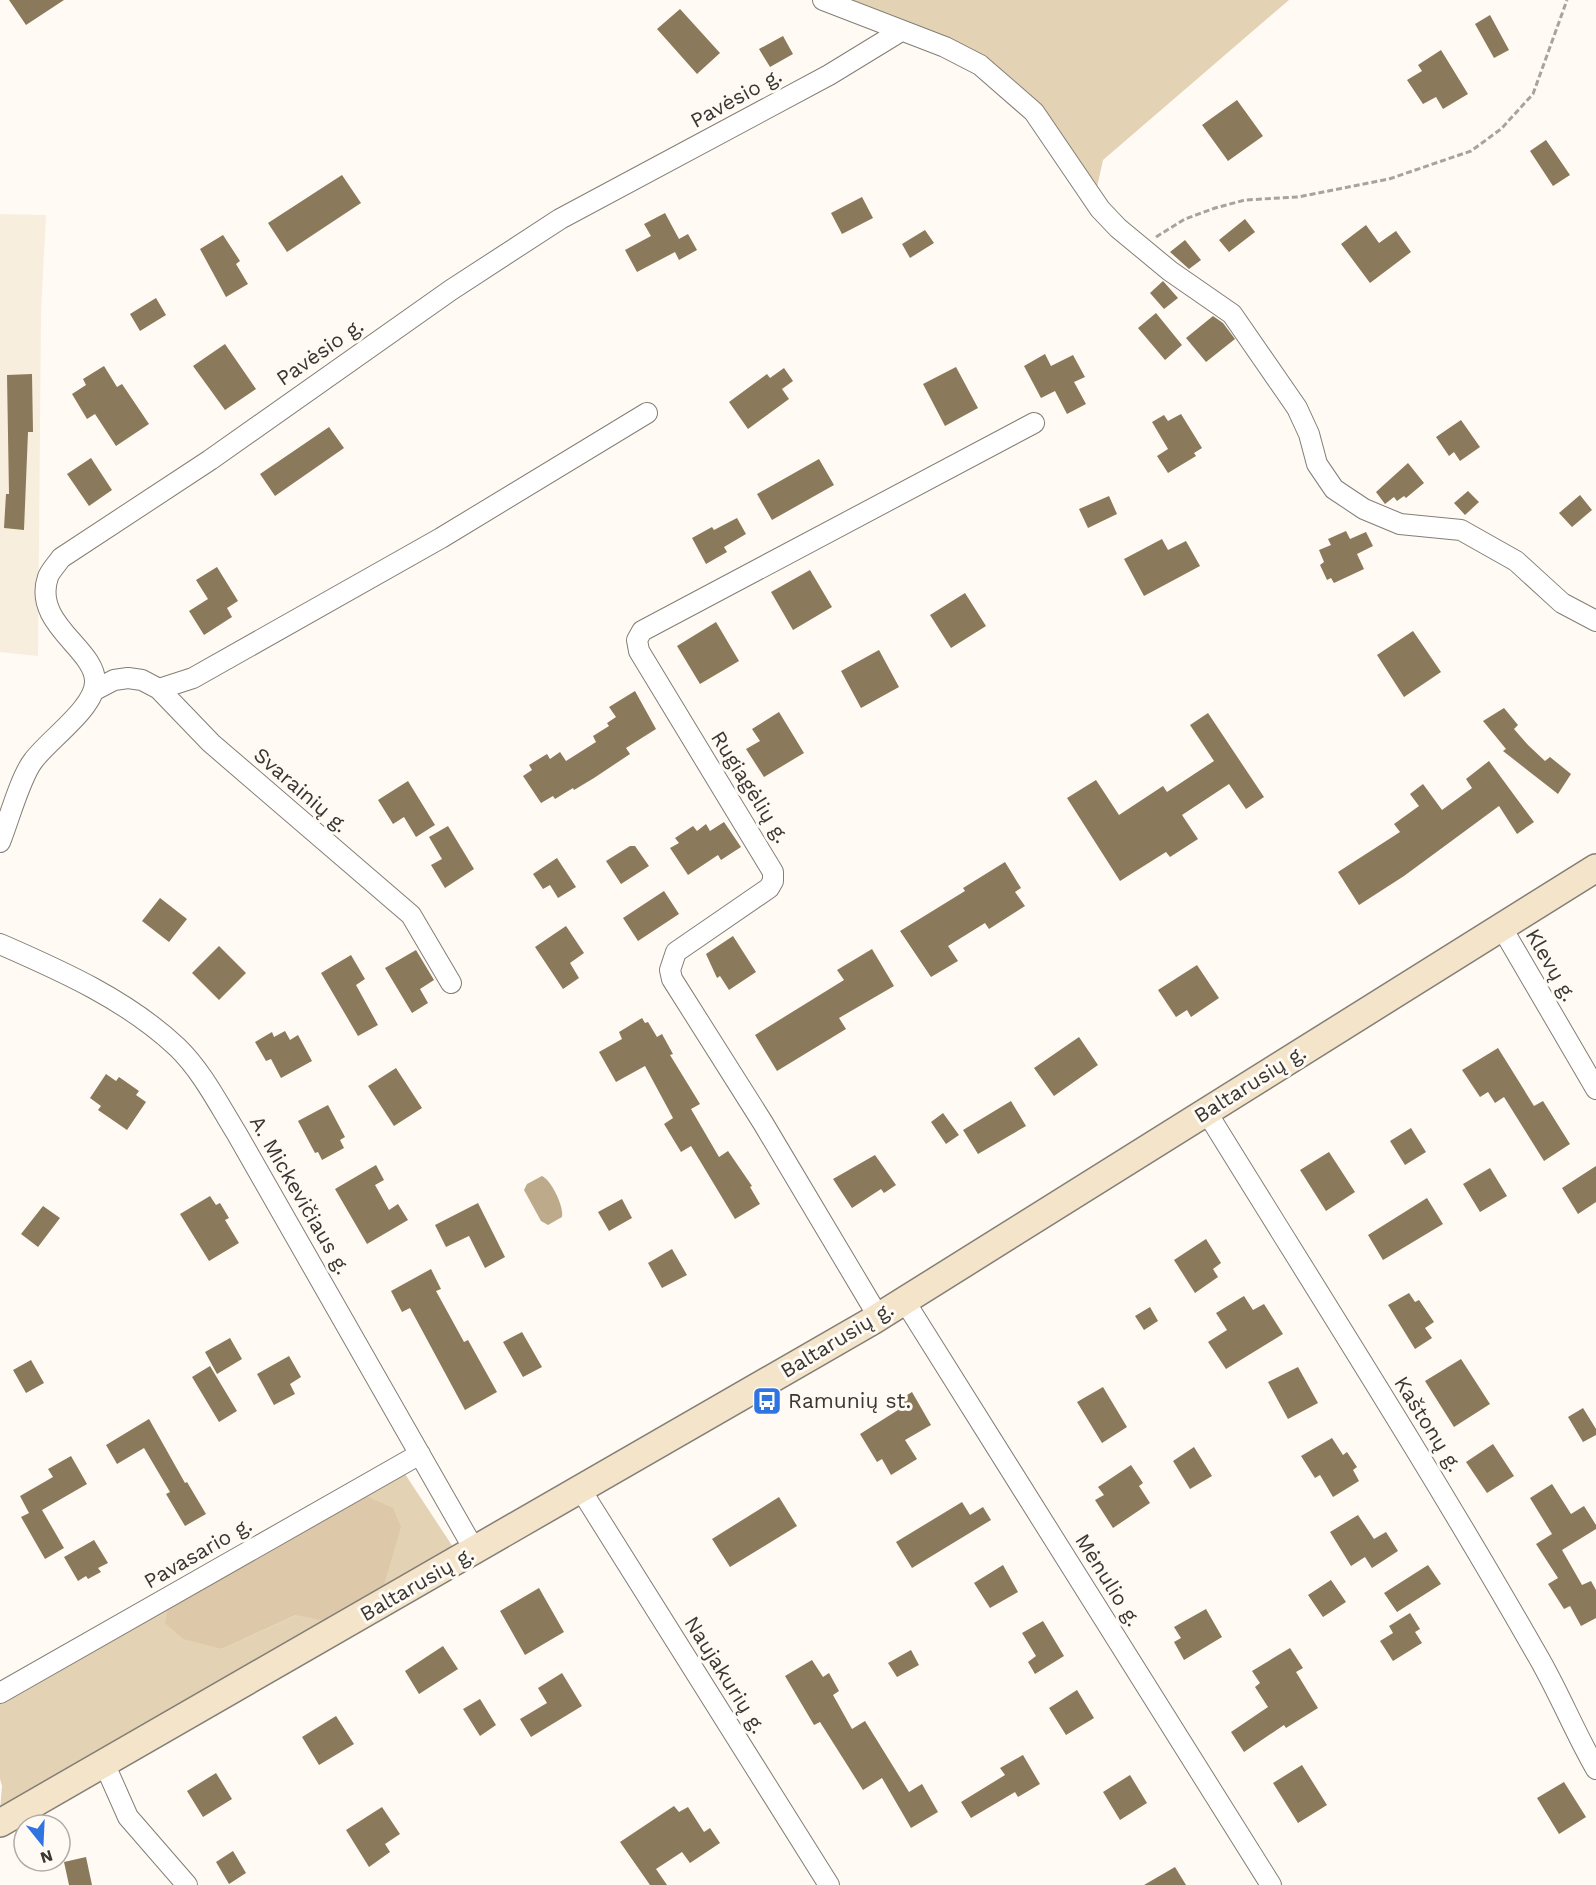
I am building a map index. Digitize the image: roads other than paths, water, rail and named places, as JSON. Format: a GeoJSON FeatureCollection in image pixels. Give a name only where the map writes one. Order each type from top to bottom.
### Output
{"type":"FeatureCollection","features":[{"type":"Feature","properties":{"kind":"main road","name":"Baltarusių g."},"geometry":{"type":"LineString","coordinates":[[0,1822],[581,1490],[878,1316],[1596,868]]}},
{"type":"Feature","properties":{"kind":"street"},"geometry":{"type":"LineString","coordinates":[[823,0],[945,47],[980,65],[1034,112],[1100,209],[1140,247],[1170,271],[1232,314],[1297,408],[1309,435],[1317,464],[1335,489],[1364,509],[1400,524],[1461,530],[1516,561],[1562,603],[1596,621]]}},
{"type":"Feature","properties":{"kind":"street","name":"Pavėsio g."},"geometry":{"type":"LineString","coordinates":[[95,690],[95,678],[91,668],[60,630],[48,602],[48,577],[61,558],[210,460],[451,290],[560,219],[830,75],[901,31]]}},
{"type":"Feature","properties":{"kind":"street"},"geometry":{"type":"LineString","coordinates":[[159,689],[193,678],[441,538],[647,413]]}},
{"type":"Feature","properties":{"kind":"street","name":"Rugiagėlių g."},"geometry":{"type":"LineString","coordinates":[[878,1316],[763,1122],[672,979],[670,970],[676,952],[769,888],[773,881],[773,872],[639,651],[638,640],[642,631],[1034,423]]}},
{"type":"Feature","properties":{"kind":"street","name":"Svarainių g."},"geometry":{"type":"LineString","coordinates":[[95,690],[114,680],[128,678],[142,680],[159,689],[211,743],[411,915],[451,983]]}},
{"type":"Feature","properties":{"kind":"street"},"geometry":{"type":"LineString","coordinates":[[0,842],[32,762],[72,720],[95,690]]}},
{"type":"Feature","properties":{"kind":"street","name":"Klevų g."},"geometry":{"type":"LineString","coordinates":[[1502,928],[1596,1089]]}},
{"type":"Feature","properties":{"kind":"street","name":"A. Mickevičiaus g."},"geometry":{"type":"LineString","coordinates":[[0,944],[64,972],[136,1014],[178,1048],[206,1083],[475,1551]]}},
{"type":"Feature","properties":{"kind":"street","name":"Kaštonų g."},"geometry":{"type":"LineString","coordinates":[[1206,1111],[1458,1519],[1538,1656],[1571,1725],[1596,1769]]}},
{"type":"Feature","properties":{"kind":"street","name":"Mėnulio g."},"geometry":{"type":"LineString","coordinates":[[904,1300],[1271,1885]]}},
{"type":"Feature","properties":{"kind":"street","name":"Pavasario g."},"geometry":{"type":"LineString","coordinates":[[0,1692],[420,1454]]}},
{"type":"Feature","properties":{"kind":"street","name":"Naujakurių g."},"geometry":{"type":"LineString","coordinates":[[581,1490],[829,1885]]}},
{"type":"Feature","properties":{"kind":"street"},"geometry":{"type":"LineString","coordinates":[[104,1763],[129,1818],[187,1885]]}},
{"type":"Feature","properties":{"kind":"place","name":"Ramunių st."},"geometry":{"type":"Point","coordinates":[767,1401]}}]}
